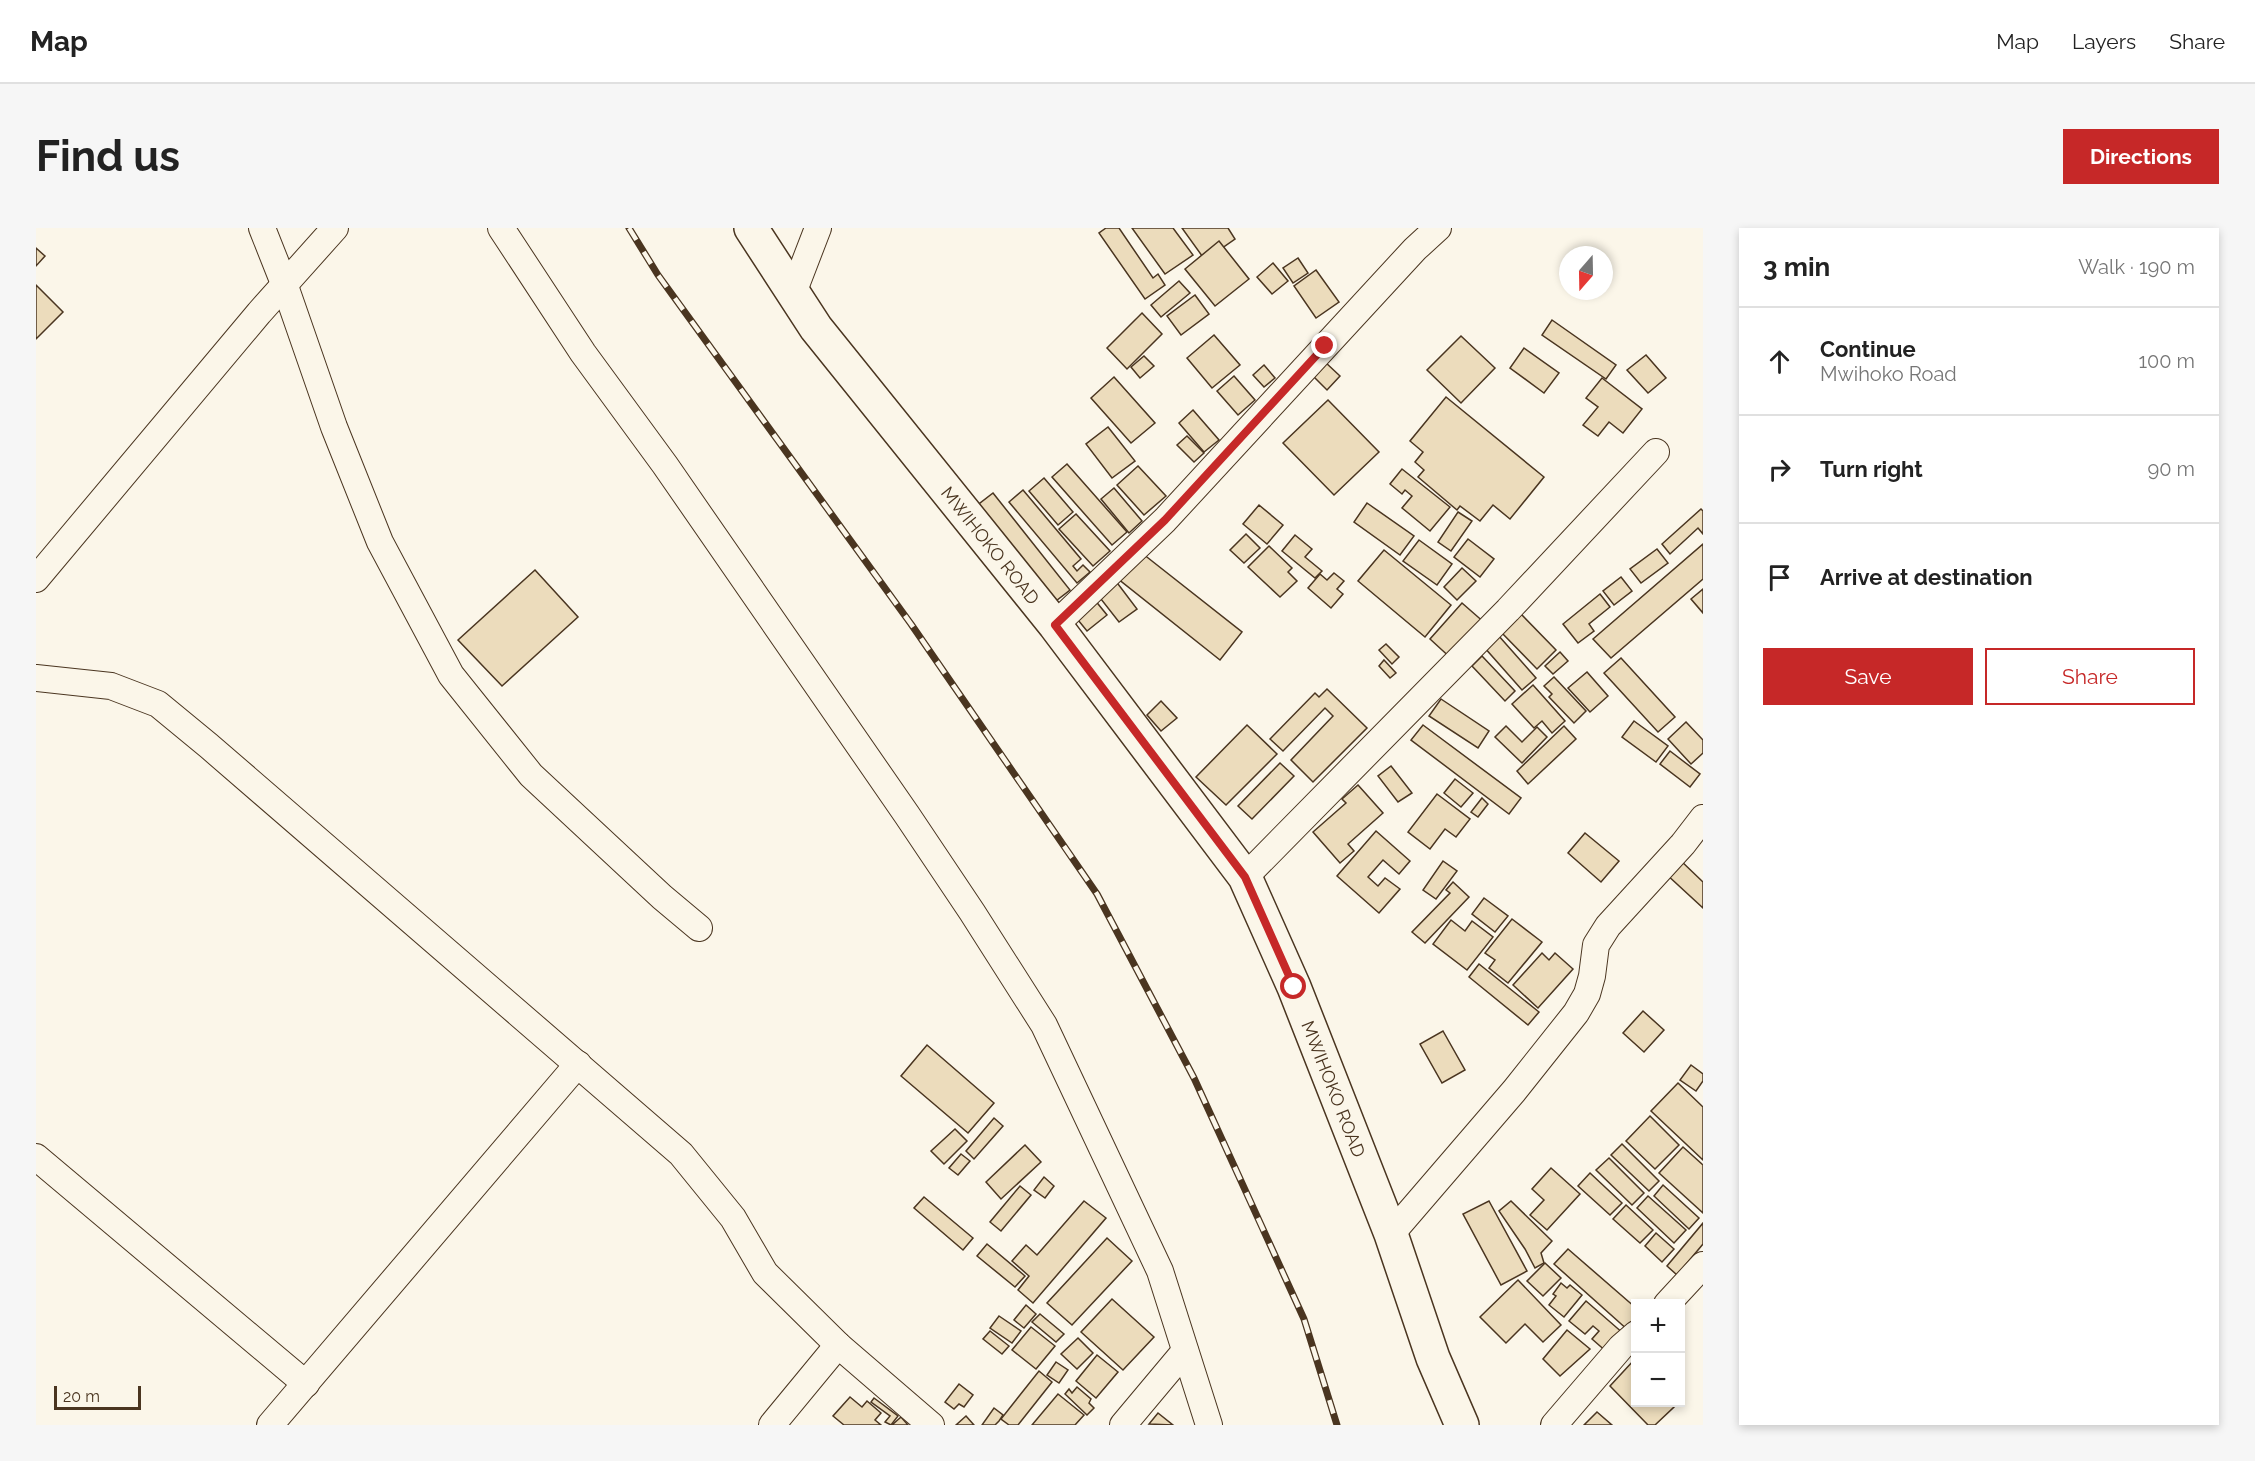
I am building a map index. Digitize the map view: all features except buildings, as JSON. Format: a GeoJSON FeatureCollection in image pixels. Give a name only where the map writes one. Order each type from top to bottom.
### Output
{"type":"FeatureCollection","features":[{"type":"Feature","properties":{"kind":"street"},"geometry":{"type":"LineString","coordinates":[[261,228],[285,286],[334,427],[380,542],[451,675],[531,775],[662,897],[699,928]]}},
{"type":"Feature","properties":{"kind":"street"},"geometry":{"type":"LineString","coordinates":[[36,579],[334,228]]}},
{"type":"Feature","properties":{"kind":"street"},"geometry":{"type":"LineString","coordinates":[[501,228],[583,353],[666,465],[933,854],[1044,1025],[1160,1271],[1209,1425]]}},
{"type":"Feature","properties":{"kind":"street","name":"MWIHOKO ROAD"},"geometry":{"type":"LineString","coordinates":[[751,228],[816,328],[1055,625],[1245,877],[1294,987],[1390,1234],[1433,1358],[1462,1425]]}},
{"type":"Feature","properties":{"kind":"street"},"geometry":{"type":"LineString","coordinates":[[793,293],[818,228]]}},
{"type":"Feature","properties":{"kind":"street"},"geometry":{"type":"LineString","coordinates":[[1055,625],[1165,520],[1400,265],[1438,228]]}},
{"type":"Feature","properties":{"kind":"street"},"geometry":{"type":"LineString","coordinates":[[1245,877],[1508,610],[1656,452]]}},
{"type":"Feature","properties":{"kind":"street"},"geometry":{"type":"LineString","coordinates":[[36,678],[111,686],[158,704],[681,1154],[733,1218],[765,1273],[838,1345],[931,1425]]}},
{"type":"Feature","properties":{"kind":"street"},"geometry":{"type":"LineString","coordinates":[[1390,1234],[1514,1090],[1576,1013],[1587,994],[1596,945],[1608,926],[1683,844],[1703,818]]}},
{"type":"Feature","properties":{"kind":"street"},"geometry":{"type":"LineString","coordinates":[[270,1425],[578,1064]]}},
{"type":"Feature","properties":{"kind":"street"},"geometry":{"type":"LineString","coordinates":[[36,1156],[306,1384]]}},
{"type":"Feature","properties":{"kind":"street"},"geometry":{"type":"LineString","coordinates":[[1672,1299],[1703,1264]]}},
{"type":"Feature","properties":{"kind":"street"},"geometry":{"type":"LineString","coordinates":[[1554,1425],[1631,1338]]}},
{"type":"Feature","properties":{"kind":"street"},"geometry":{"type":"LineString","coordinates":[[772,1425],[838,1345]]}},
{"type":"Feature","properties":{"kind":"street"},"geometry":{"type":"LineString","coordinates":[[1123,1425],[1185,1351]]}},
{"type":"Feature","properties":{"kind":"railway"},"geometry":{"type":"LineString","coordinates":[[629,228],[658,275],[911,624],[1097,894],[1194,1078],[1304,1319],[1337,1425]]}},
{"type":"Feature","properties":{"kind":"route"},"geometry":{"type":"LineString","coordinates":[[1294,987],[1245,877],[1055,625],[1165,520],[1325,346]]}}]}
